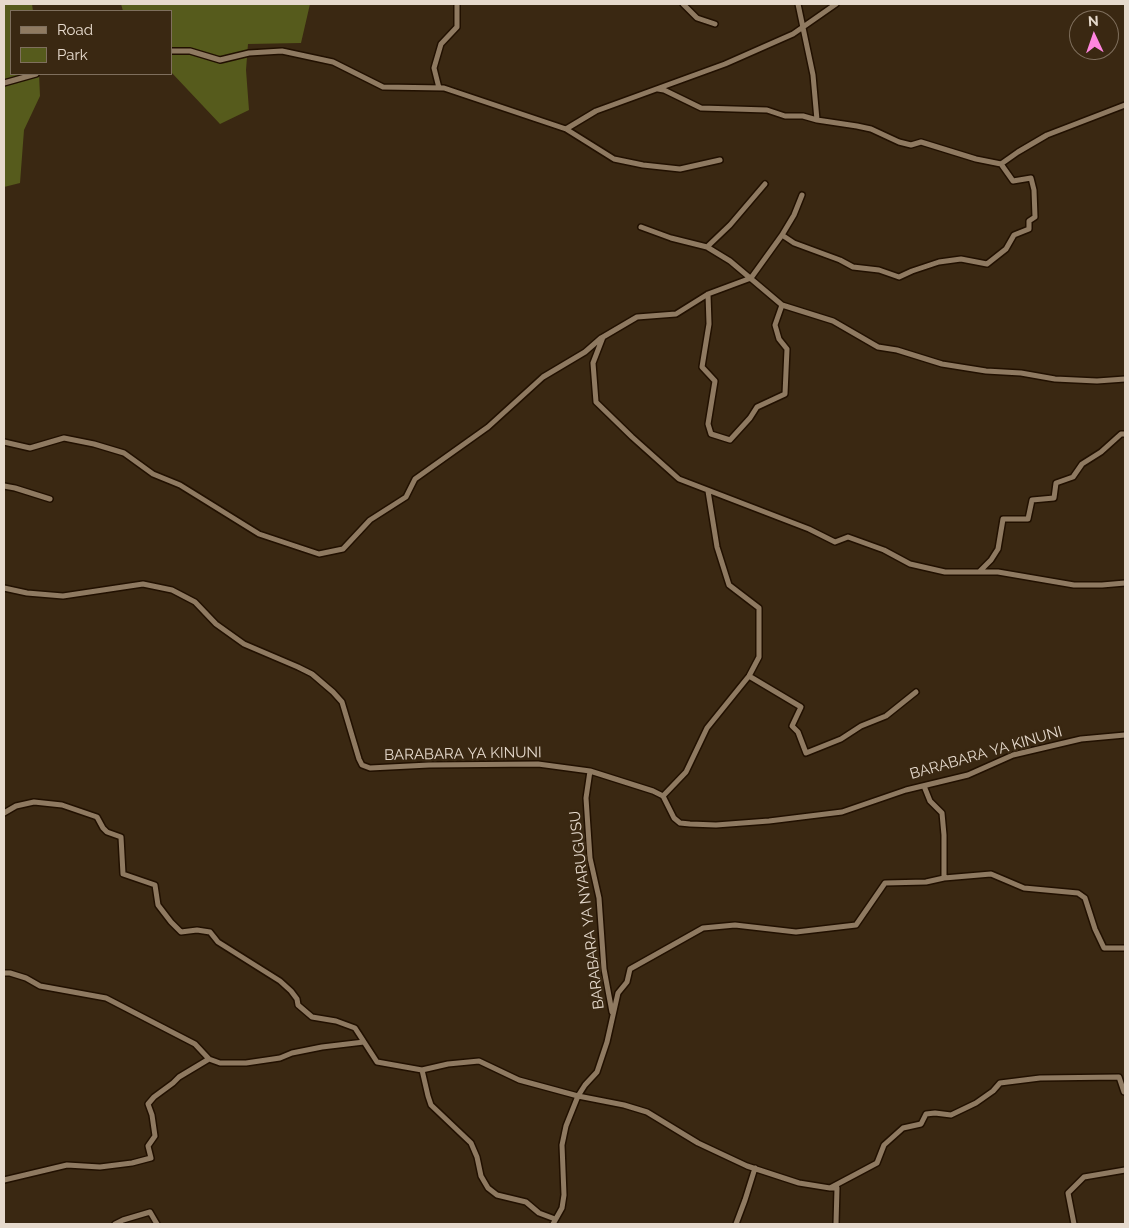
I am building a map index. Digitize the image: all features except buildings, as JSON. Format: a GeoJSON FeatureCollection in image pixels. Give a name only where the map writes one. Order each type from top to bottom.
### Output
{"type":"FeatureCollection","features":[{"type":"Feature","properties":{"kind":"street"},"geometry":{"type":"LineString","coordinates":[[439,88],[434,68],[441,44],[457,27],[457,4]]}},
{"type":"Feature","properties":{"kind":"street"},"geometry":{"type":"LineString","coordinates":[[683,4],[697,18],[715,24]]}},
{"type":"Feature","properties":{"kind":"street"},"geometry":{"type":"LineString","coordinates":[[798,4],[813,75],[817,120]]}},
{"type":"Feature","properties":{"kind":"street"},"geometry":{"type":"LineString","coordinates":[[566,129],[596,111],[726,64],[793,34],[836,4]]}},
{"type":"Feature","properties":{"kind":"street"},"geometry":{"type":"LineString","coordinates":[[172,51],[190,50],[220,60],[249,53],[282,51],[333,62],[383,87],[453,90],[516,111],[537,121],[566,129],[614,159],[643,165],[680,169],[720,160]]}},
{"type":"Feature","properties":{"kind":"street"},"geometry":{"type":"LineString","coordinates":[[4,83],[32,75]]}},
{"type":"Feature","properties":{"kind":"street"},"geometry":{"type":"LineString","coordinates":[[655,89],[664,90],[701,108],[767,110],[785,116],[803,116],[871,129],[899,142],[912,145],[921,142],[976,159],[1001,164],[1013,181],[1031,178],[1034,190],[1035,217],[1029,221],[1029,229],[1014,236],[1006,249],[987,264],[961,259],[939,262],[912,270],[899,277],[879,270],[853,267],[840,260],[794,243],[782,235]]}},
{"type":"Feature","properties":{"kind":"street"},"geometry":{"type":"LineString","coordinates":[[1001,164],[1048,135],[1125,105]]}},
{"type":"Feature","properties":{"kind":"street"},"geometry":{"type":"LineString","coordinates":[[707,247],[730,225],[765,184]]}},
{"type":"Feature","properties":{"kind":"street"},"geometry":{"type":"LineString","coordinates":[[4,442],[30,448],[64,438],[124,453],[153,474],[180,485],[259,534],[320,554],[343,549],[370,520],[406,497],[415,479],[488,427],[543,377],[585,352],[603,336],[637,317],[676,314],[708,294],[751,278],[782,235],[794,215],[802,195]]}},
{"type":"Feature","properties":{"kind":"street"},"geometry":{"type":"LineString","coordinates":[[641,227],[671,238],[707,247],[730,261],[782,305],[833,321],[878,347],[897,350],[942,364],[986,371],[1021,372],[1055,379],[1097,381],[1125,379]]}},
{"type":"Feature","properties":{"kind":"street"},"geometry":{"type":"LineString","coordinates":[[708,294],[709,324],[702,367],[715,381],[708,424],[712,434],[730,440],[750,418],[757,407],[785,394],[787,349],[778,339],[775,325],[782,305]]}},
{"type":"Feature","properties":{"kind":"street"},"geometry":{"type":"LineString","coordinates":[[603,336],[593,363],[596,402],[680,479],[809,528],[835,542],[848,537],[884,550],[910,564],[945,572],[998,572],[1074,585],[1125,583]]}},
{"type":"Feature","properties":{"kind":"street"},"geometry":{"type":"LineString","coordinates":[[980,571],[998,549],[1002,519],[1028,519],[1031,501],[1053,499],[1055,497],[1056,483],[1073,477],[1082,464],[1101,452],[1121,434],[1125,434]]}},
{"type":"Feature","properties":{"kind":"street"},"geometry":{"type":"LineString","coordinates":[[4,486],[50,499]]}},
{"type":"Feature","properties":{"kind":"street"},"geometry":{"type":"LineString","coordinates":[[663,796],[686,772],[707,728],[749,676],[758,657],[759,608],[728,585],[717,547],[708,491]]}},
{"type":"Feature","properties":{"kind":"street","name":"BARABARA YA KINUNI"},"geometry":{"type":"LineString","coordinates":[[4,588],[27,594],[63,596],[143,584],[172,590],[195,602],[216,624],[244,644],[312,674],[342,702],[358,759],[362,764],[370,768],[429,765],[538,764],[590,771],[663,796],[674,818],[680,822],[716,824],[769,821],[842,812],[906,790],[968,775],[1013,755],[1080,739],[1125,735]]}},
{"type":"Feature","properties":{"kind":"street"},"geometry":{"type":"LineString","coordinates":[[749,676],[801,707],[792,726],[798,732],[806,753],[841,739],[861,726],[886,716],[916,692]]}},
{"type":"Feature","properties":{"kind":"street","name":"BARABARA YA NYARUGUSU"},"geometry":{"type":"LineString","coordinates":[[590,771],[586,798],[590,858],[599,898],[604,968],[612,1015]]}},
{"type":"Feature","properties":{"kind":"street"},"geometry":{"type":"LineString","coordinates":[[924,786],[930,801],[942,813],[944,878]]}},
{"type":"Feature","properties":{"kind":"street"},"geometry":{"type":"LineString","coordinates":[[4,813],[16,806],[34,802],[62,805],[96,817],[102,828],[121,837],[123,874],[155,884],[158,905],[180,932],[197,930],[210,932],[218,942],[280,981],[291,991],[297,999],[298,1005],[312,1017],[336,1021],[355,1028],[377,1062],[422,1070],[448,1064],[479,1061],[519,1080],[647,1112],[698,1143],[755,1168],[799,1184],[837,1188],[836,1224]]}},
{"type":"Feature","properties":{"kind":"street","name":"BARABARA YA NYARUGUSU"},"geometry":{"type":"LineString","coordinates":[[554,1222],[562,1208],[564,1195],[562,1145],[566,1126],[578,1096],[597,1072],[607,1042],[618,993],[627,982],[630,969],[703,928],[735,925],[796,932],[856,925],[885,884],[926,882],[944,878],[991,874],[1024,888],[1078,893],[1085,898],[1095,929],[1104,948],[1125,948]]}},
{"type":"Feature","properties":{"kind":"street"},"geometry":{"type":"LineString","coordinates":[[4,974],[10,973],[26,978],[40,986],[106,998],[196,1044],[209,1059],[220,1063],[246,1063],[280,1058],[292,1053],[322,1047],[364,1042]]}},
{"type":"Feature","properties":{"kind":"street"},"geometry":{"type":"LineString","coordinates":[[4,1180],[67,1165],[100,1167],[132,1163],[151,1158],[148,1146],[155,1136],[152,1115],[148,1104],[179,1078],[209,1059]]}},
{"type":"Feature","properties":{"kind":"street"},"geometry":{"type":"LineString","coordinates":[[422,1070],[431,1105],[471,1143],[477,1157],[481,1176],[488,1188],[497,1195],[526,1202],[554,1222]]}},
{"type":"Feature","properties":{"kind":"street"},"geometry":{"type":"LineString","coordinates":[[830,1188],[877,1163],[884,1146],[903,1128],[921,1124],[926,1114],[951,1114],[976,1103],[993,1091],[1000,1083],[1040,1078],[1119,1077],[1125,1092]]}},
{"type":"Feature","properties":{"kind":"street"},"geometry":{"type":"LineString","coordinates":[[736,1224],[755,1168]]}},
{"type":"Feature","properties":{"kind":"street"},"geometry":{"type":"LineString","coordinates":[[1074,1224],[1068,1193],[1084,1177],[1125,1170]]}},
{"type":"Feature","properties":{"kind":"street"},"geometry":{"type":"LineString","coordinates":[[115,1224],[150,1212],[156,1224]]}},
{"type":"Feature","properties":{"kind":"green space"},"geometry":{"type":"Polygon","coordinates":[[[4,4],[32,4],[33,10],[10,10],[10,75],[39,75],[40,96],[24,130],[20,183],[4,187],[4,4]]]}},
{"type":"Feature","properties":{"kind":"green space"},"geometry":{"type":"Polygon","coordinates":[[[121,4],[310,4],[301,43],[248,44],[246,70],[249,110],[220,124],[172,73],[172,10],[123,10],[121,4]]]}}]}
